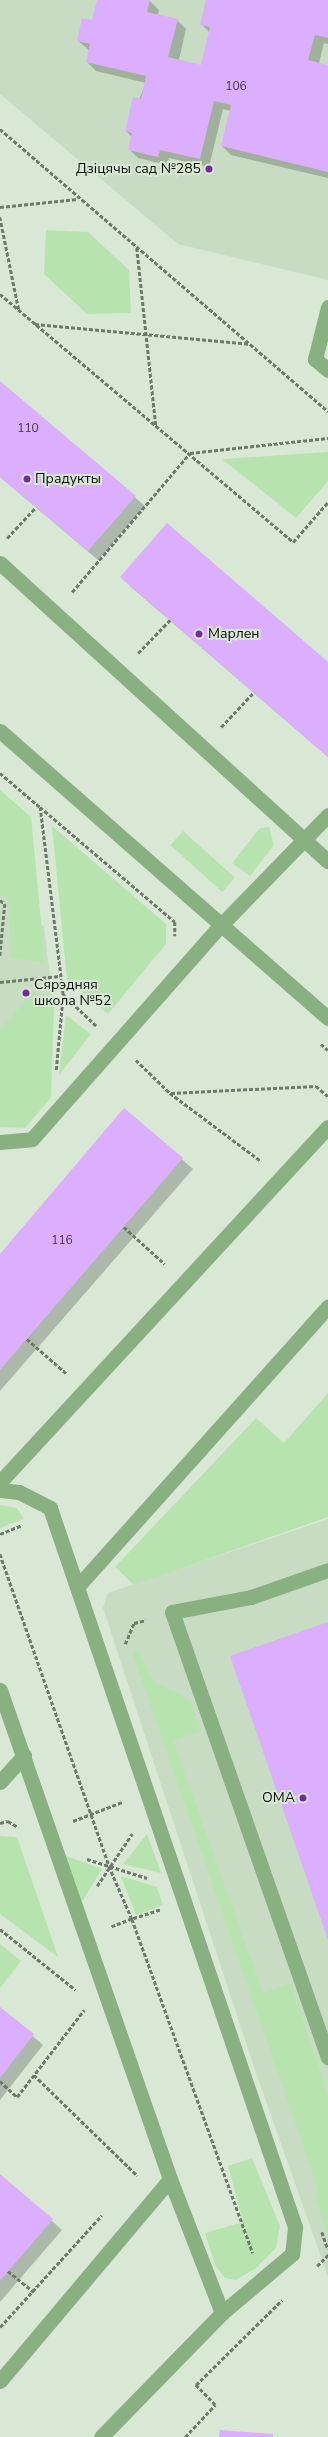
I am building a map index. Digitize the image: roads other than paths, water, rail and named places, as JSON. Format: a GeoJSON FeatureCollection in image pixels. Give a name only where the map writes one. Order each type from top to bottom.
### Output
{"type":"FeatureCollection","features":[{"type":"Feature","properties":{"kind":"lane"},"geometry":{"type":"LineString","coordinates":[[328,307],[315,359],[328,370]]}},
{"type":"Feature","properties":{"kind":"lane"},"geometry":{"type":"LineString","coordinates":[[0,563],[119,672],[204,746],[328,861]]}},
{"type":"Feature","properties":{"kind":"lane"},"geometry":{"type":"LineString","coordinates":[[0,731],[220,926],[328,1018]]}},
{"type":"Feature","properties":{"kind":"lane"},"geometry":{"type":"LineString","coordinates":[[0,1142],[32,1139],[220,926],[305,841],[328,815]]}},
{"type":"Feature","properties":{"kind":"lane"},"geometry":{"type":"LineString","coordinates":[[0,1482],[328,1128]]}},
{"type":"Feature","properties":{"kind":"lane"},"geometry":{"type":"LineString","coordinates":[[78,1586],[328,1306]]}},
{"type":"Feature","properties":{"kind":"lane"},"geometry":{"type":"LineString","coordinates":[[0,1490],[19,1492],[50,1508],[78,1586],[295,2227],[292,2254],[222,2313],[101,2437]]}},
{"type":"Feature","properties":{"kind":"lane"},"geometry":{"type":"LineString","coordinates":[[328,1570],[251,1597],[172,1612],[328,2058]]}},
{"type":"Feature","properties":{"kind":"lane"},"geometry":{"type":"LineString","coordinates":[[0,1690],[24,1755],[170,2179],[222,2313]]}},
{"type":"Feature","properties":{"kind":"lane"},"geometry":{"type":"LineString","coordinates":[[0,1782],[24,1755]]}},
{"type":"Feature","properties":{"kind":"lane"},"geometry":{"type":"LineString","coordinates":[[0,2381],[170,2179]]}},
{"type":"Feature","properties":{"kind":"place","name":"Дзіцячы сад №285"},"geometry":{"type":"Point","coordinates":[209,169]}},
{"type":"Feature","properties":{"kind":"place","name":"Прадукты"},"geometry":{"type":"Point","coordinates":[27,479]}},
{"type":"Feature","properties":{"kind":"place","name":"Марлен"},"geometry":{"type":"Point","coordinates":[199,634]}},
{"type":"Feature","properties":{"kind":"place","name":"Сярэдняя школа №52"},"geometry":{"type":"Point","coordinates":[26,993]}},
{"type":"Feature","properties":{"kind":"place","name":"ОМА"},"geometry":{"type":"Point","coordinates":[303,1798]}}]}
